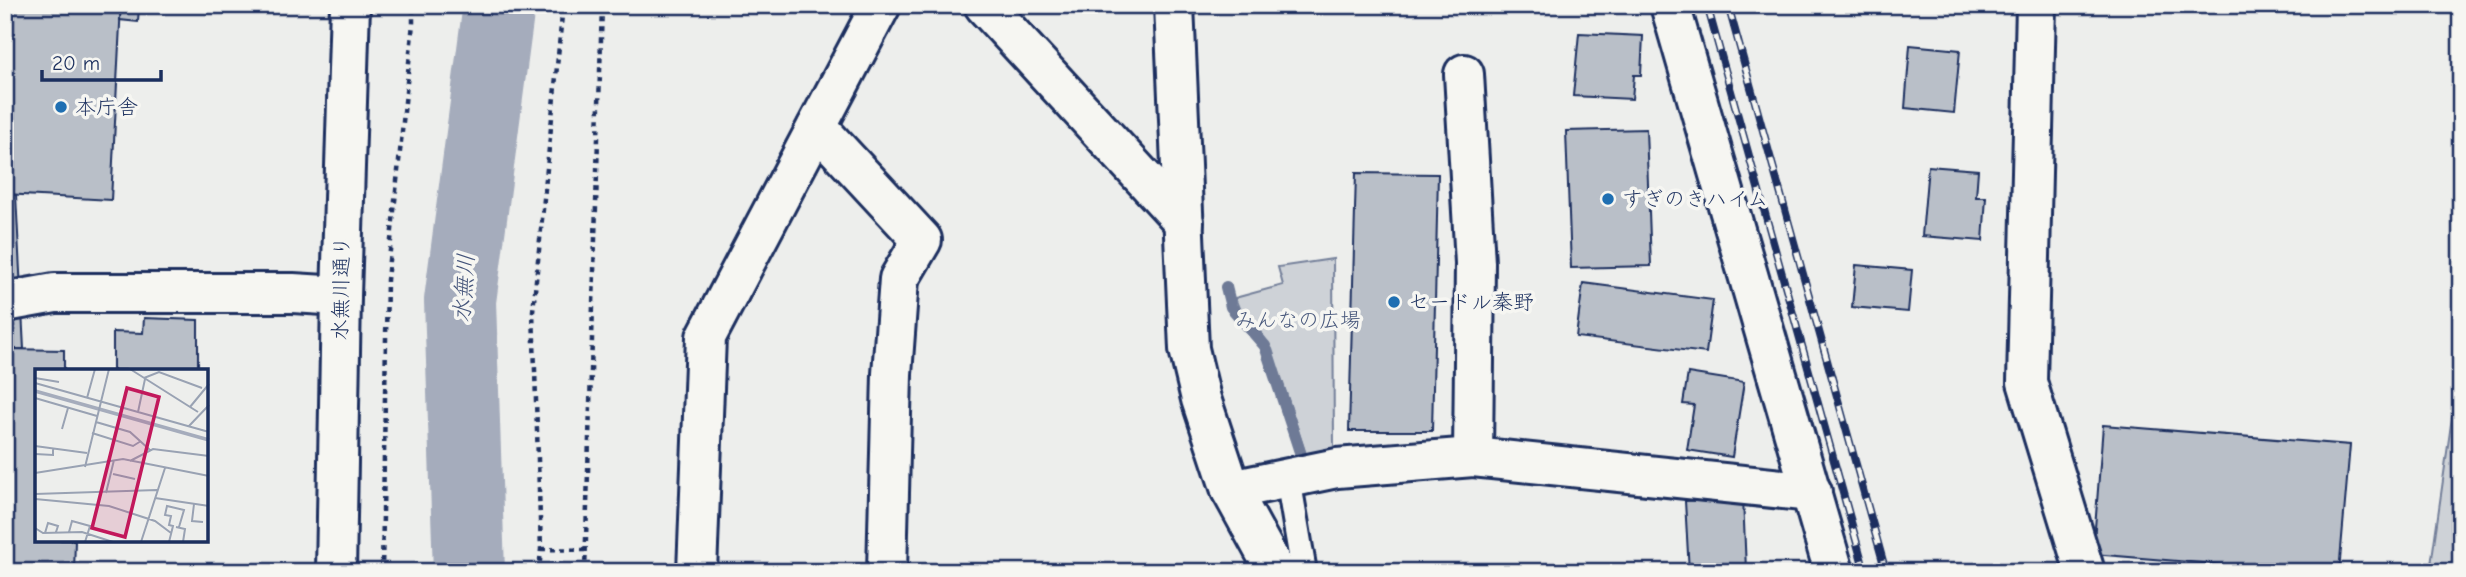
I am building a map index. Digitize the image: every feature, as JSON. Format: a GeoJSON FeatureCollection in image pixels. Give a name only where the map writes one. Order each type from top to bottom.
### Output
{"type":"FeatureCollection","features":[{"type":"Feature","properties":{"kind":"street","name":"水無川通り"},"geometry":{"type":"LineString","coordinates":[[336,572],[350,5]]}},
{"type":"Feature","properties":{"kind":"street"},"geometry":{"type":"LineString","coordinates":[[697,572],[706,337],[881,5]]}},
{"type":"Feature","properties":{"kind":"street"},"geometry":{"type":"LineString","coordinates":[[984,5],[1184,222]]}},
{"type":"Feature","properties":{"kind":"street"},"geometry":{"type":"LineString","coordinates":[[1174,5],[1189,349],[1201,399],[1231,490],[1276,572]]}},
{"type":"Feature","properties":{"kind":"street"},"geometry":{"type":"LineString","coordinates":[[1670,5],[1834,572]]}},
{"type":"Feature","properties":{"kind":"street"},"geometry":{"type":"LineString","coordinates":[[2036,5],[2027,382],[2085,572]]}},
{"type":"Feature","properties":{"kind":"street"},"geometry":{"type":"LineString","coordinates":[[1464,74],[1475,263],[1473,457]]}},
{"type":"Feature","properties":{"kind":"street"},"geometry":{"type":"LineString","coordinates":[[817,127],[922,240],[899,279],[892,374],[887,572]]}},
{"type":"Feature","properties":{"kind":"street"},"geometry":{"type":"LineString","coordinates":[[5,302],[55,293],[293,293],[341,296]]}},
{"type":"Feature","properties":{"kind":"street"},"geometry":{"type":"LineString","coordinates":[[1231,490],[1337,468],[1473,457],[1812,492]]}},
{"type":"Feature","properties":{"kind":"lane"},"geometry":{"type":"LineString","coordinates":[[1288,478],[1304,572]]}},
{"type":"Feature","properties":{"kind":"path"},"geometry":{"type":"LineString","coordinates":[[382,572],[387,280],[413,5]]}},
{"type":"Feature","properties":{"kind":"path"},"geometry":{"type":"LineString","coordinates":[[539,572],[541,549],[533,311],[563,5]]}},
{"type":"Feature","properties":{"kind":"path"},"geometry":{"type":"LineString","coordinates":[[585,572],[602,5]]}},
{"type":"Feature","properties":{"kind":"path"},"geometry":{"type":"LineString","coordinates":[[541,549],[585,550]]}},
{"type":"Feature","properties":{"kind":"green space","name":"みんなの広場"},"geometry":{"type":"Polygon","coordinates":[[[1333,259],[1334,452],[1307,458],[1272,349],[1257,327],[1241,313],[1235,298],[1283,285],[1278,267],[1333,259]]]}},
{"type":"Feature","properties":{"kind":"green space"},"geometry":{"type":"Polygon","coordinates":[[[2454,403],[2461,404],[2461,572],[2430,572],[2454,403]]]}},
{"type":"Feature","properties":{"kind":"building","name":"本庁舎"},"geometry":{"type":"Polygon","coordinates":[[[5,5],[121,5],[111,200],[5,194],[5,5]]]}},
{"type":"Feature","properties":{"kind":"building"},"geometry":{"type":"Polygon","coordinates":[[[121,5],[139,5],[138,22],[120,20],[121,5]]]}},
{"type":"Feature","properties":{"kind":"building"},"geometry":{"type":"Polygon","coordinates":[[[1579,33],[1643,36],[1641,75],[1634,75],[1632,99],[1573,96],[1579,33]]]}},
{"type":"Feature","properties":{"kind":"building"},"geometry":{"type":"Polygon","coordinates":[[[1910,45],[1960,50],[1954,113],[1905,108],[1910,45]]]}},
{"type":"Feature","properties":{"kind":"building","name":"すぎのきハイム"},"geometry":{"type":"Polygon","coordinates":[[[1646,129],[1651,266],[1571,268],[1566,131],[1646,129]]]}},
{"type":"Feature","properties":{"kind":"building"},"geometry":{"type":"Polygon","coordinates":[[[1928,166],[1978,170],[1976,197],[1986,197],[1983,241],[1922,236],[1928,166]]]}},
{"type":"Feature","properties":{"kind":"building","name":"セードル秦野"},"geometry":{"type":"Polygon","coordinates":[[[1356,173],[1438,174],[1432,431],[1349,431],[1356,173]]]}},
{"type":"Feature","properties":{"kind":"building"},"geometry":{"type":"Polygon","coordinates":[[[5,194],[16,195],[24,349],[5,349],[5,194]]]}},
{"type":"Feature","properties":{"kind":"building"},"geometry":{"type":"Polygon","coordinates":[[[1856,265],[1912,270],[1908,312],[1852,307],[1856,265]]]}},
{"type":"Feature","properties":{"kind":"building"},"geometry":{"type":"Polygon","coordinates":[[[1583,283],[1713,300],[1706,353],[1576,337],[1583,283]]]}},
{"type":"Feature","properties":{"kind":"building"},"geometry":{"type":"Polygon","coordinates":[[[144,318],[198,320],[198,369],[113,369],[113,332],[143,333],[144,318]]]}},
{"type":"Feature","properties":{"kind":"building"},"geometry":{"type":"Polygon","coordinates":[[[5,349],[64,350],[64,369],[35,369],[35,542],[75,542],[74,572],[5,572],[5,349]]]}},
{"type":"Feature","properties":{"kind":"building"},"geometry":{"type":"Polygon","coordinates":[[[1688,373],[1744,382],[1732,457],[1687,450],[1694,405],[1683,404],[1688,373]]]}},
{"type":"Feature","properties":{"kind":"building"},"geometry":{"type":"Polygon","coordinates":[[[2103,425],[2350,445],[2339,572],[2310,572],[2093,554],[2103,425]]]}},
{"type":"Feature","properties":{"kind":"building"},"geometry":{"type":"Polygon","coordinates":[[[1743,498],[1746,570],[1689,572],[1685,501],[1743,498]]]}},
{"type":"Feature","properties":{"kind":"waterway","name":"水無川"},"geometry":{"type":"LineString","coordinates":[[469,572],[460,301],[499,5]]}},
{"type":"Feature","properties":{"kind":"waterway"},"geometry":{"type":"LineString","coordinates":[[1226,287],[1231,307],[1265,346],[1302,458]]}},
{"type":"Feature","properties":{"kind":"railway"},"geometry":{"type":"LineString","coordinates":[[1707,5],[1865,572]]}},
{"type":"Feature","properties":{"kind":"railway"},"geometry":{"type":"LineString","coordinates":[[1728,5],[1886,572]]}},
{"type":"Feature","properties":{"kind":"place","name":"本庁舎"},"geometry":{"type":"Point","coordinates":[61,107]}},
{"type":"Feature","properties":{"kind":"place","name":"すぎのきハイム"},"geometry":{"type":"Point","coordinates":[1608,199]}},
{"type":"Feature","properties":{"kind":"place","name":"セードル秦野"},"geometry":{"type":"Point","coordinates":[1394,302]}}]}
